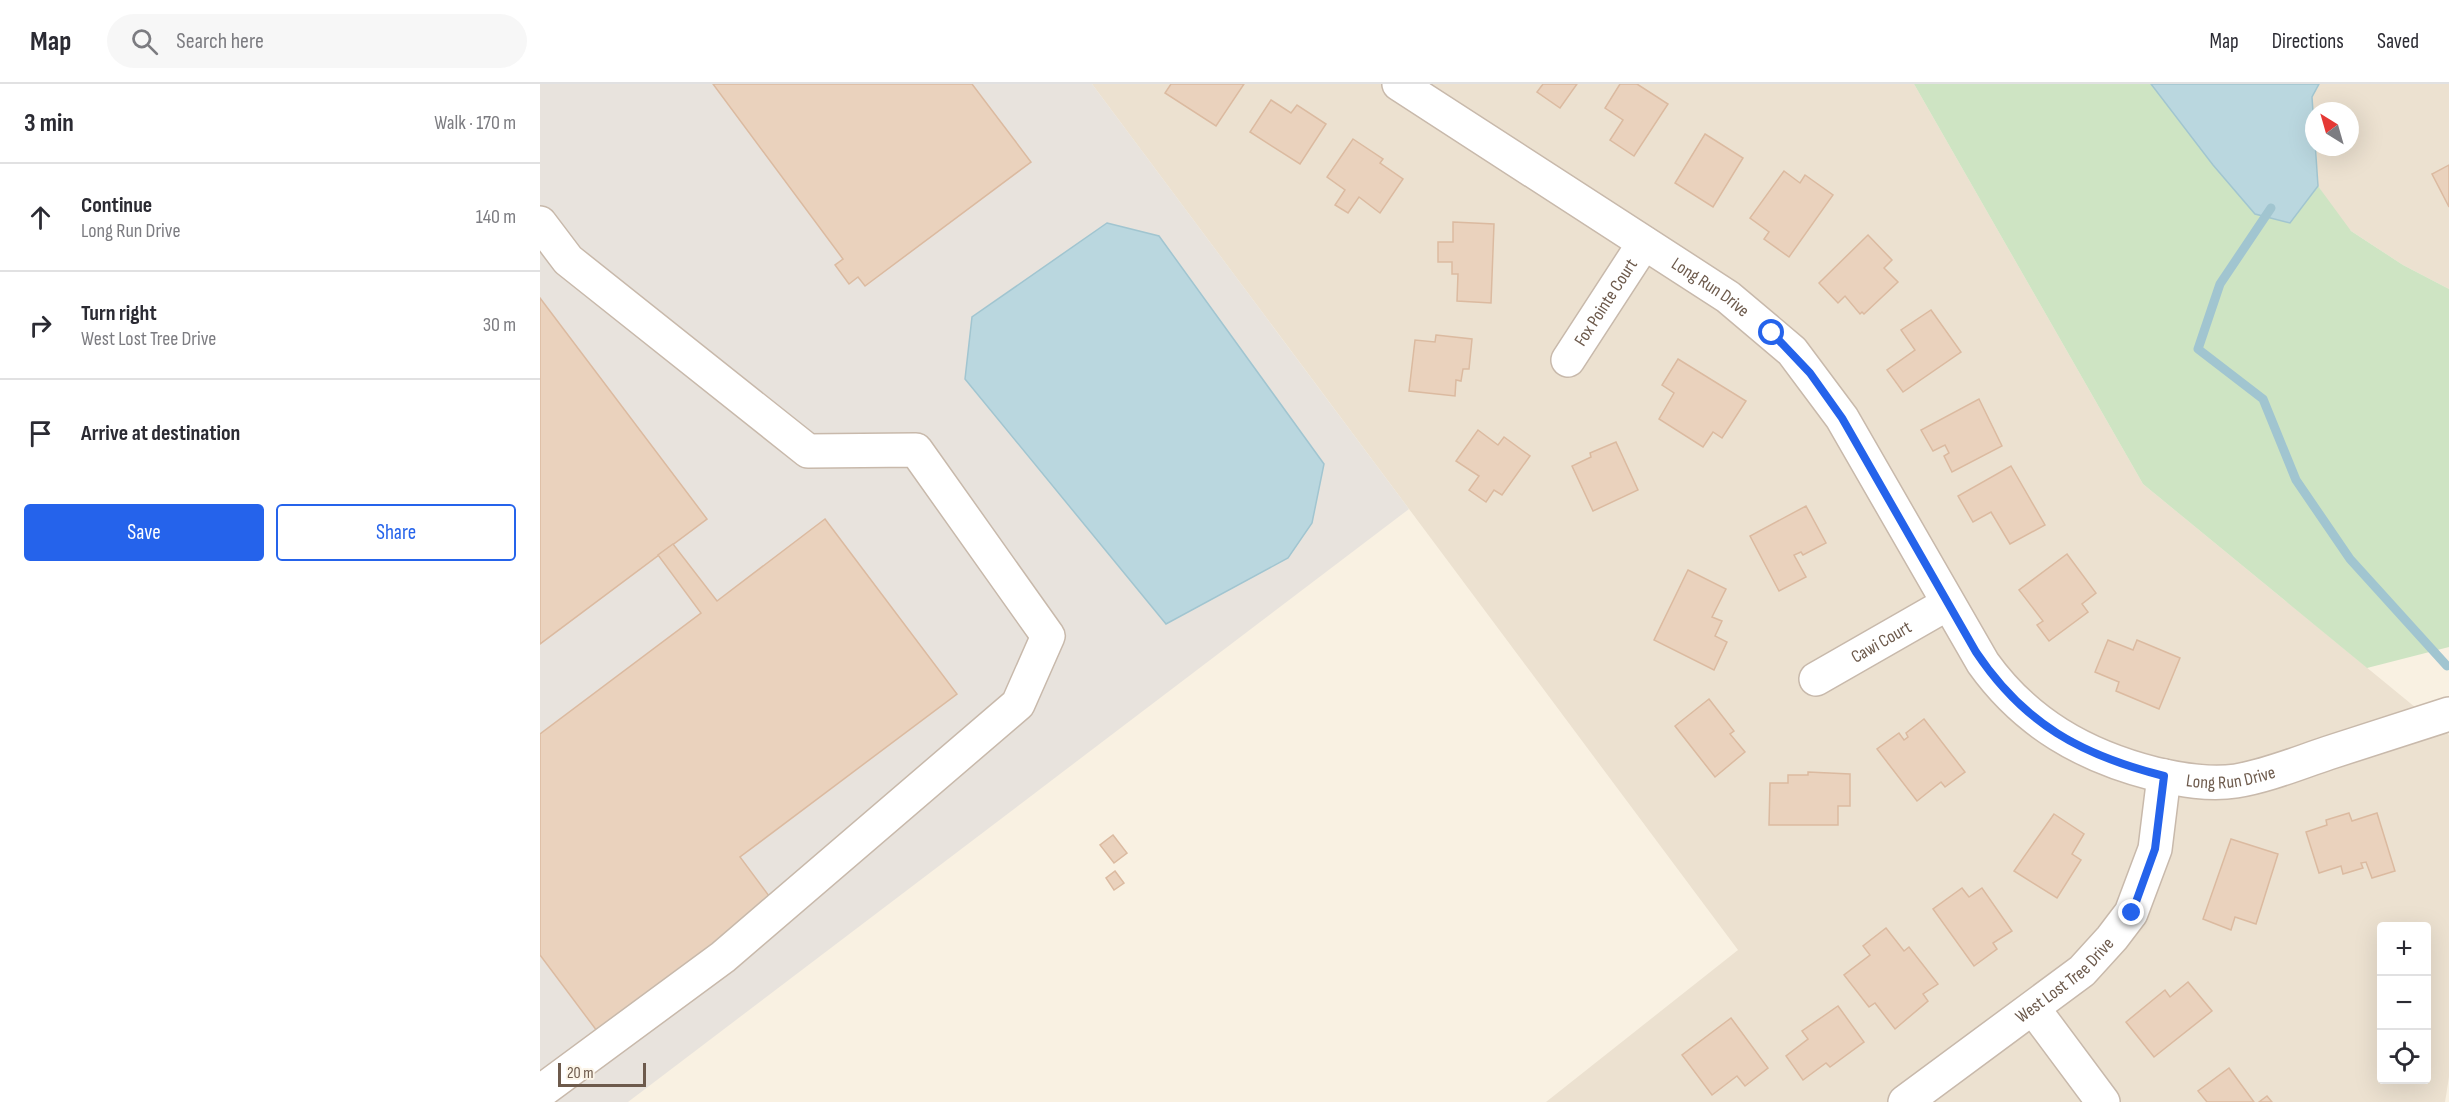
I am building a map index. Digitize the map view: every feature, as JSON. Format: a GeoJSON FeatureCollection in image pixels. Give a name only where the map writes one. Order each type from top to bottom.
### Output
{"type":"FeatureCollection","features":[{"type":"Feature","properties":{"kind":"street","name":"Long Run Drive"},"geometry":{"type":"LineString","coordinates":[[1399,84],[1736,302],[1772,333],[1800,361],[1842,418],[1947,604],[1992,675],[2030,716],[2064,740],[2115,763],[2164,776],[2190,782],[2236,781],[2282,769],[2449,714]]}},
{"type":"Feature","properties":{"kind":"street"},"geometry":{"type":"LineString","coordinates":[[540,224],[568,260],[808,451],[916,450],[1048,636],[1018,704],[723,957],[540,1092]]}},
{"type":"Feature","properties":{"kind":"street","name":"Fox Pointe Court"},"geometry":{"type":"LineString","coordinates":[[1568,360],[1644,243]]}},
{"type":"Feature","properties":{"kind":"street","name":"Cawi Court"},"geometry":{"type":"LineString","coordinates":[[1816,679],[1947,604]]}},
{"type":"Feature","properties":{"kind":"street","name":"West Lost Tree Drive"},"geometry":{"type":"LineString","coordinates":[[1905,1102],[2082,971],[2132,913],[2155,849],[2164,776]]}},
{"type":"Feature","properties":{"kind":"street"},"geometry":{"type":"LineString","coordinates":[[2033,1008],[2103,1102]]}},
{"type":"Feature","properties":{"kind":"shaded area"},"geometry":{"type":"Polygon","coordinates":[[[540,84],[1092,84],[1409,509],[628,1102],[540,1102],[540,84]]]}},
{"type":"Feature","properties":{"kind":"shaded area"},"geometry":{"type":"Polygon","coordinates":[[[1092,84],[1914,84],[2143,484],[2449,735],[2449,1077],[2445,1102],[1546,1102],[1738,950],[1092,84]]]}},
{"type":"Feature","properties":{"kind":"shaded area"},"geometry":{"type":"Polygon","coordinates":[[[2319,84],[2449,84],[2449,289],[2403,265],[2345,227],[2318,186],[2316,156],[2359,156],[2359,102],[2312,102],[2312,97],[2319,84]]]}},
{"type":"Feature","properties":{"kind":"green space"},"geometry":{"type":"Polygon","coordinates":[[[1914,84],[2151,84],[2213,165],[2255,214],[2290,223],[2318,186],[2351,231],[2403,265],[2449,289],[2449,647],[2367,668],[2143,484],[1914,84]]]}},
{"type":"Feature","properties":{"kind":"water"},"geometry":{"type":"Polygon","coordinates":[[[2151,84],[2319,84],[2312,97],[2312,102],[2305,102],[2305,156],[2316,156],[2318,186],[2290,223],[2255,214],[2213,165],[2151,84]]]}},
{"type":"Feature","properties":{"kind":"water"},"geometry":{"type":"Polygon","coordinates":[[[1107,223],[1159,236],[1324,464],[1312,523],[1288,558],[1166,624],[965,379],[972,317],[1107,223]]]}},
{"type":"Feature","properties":{"kind":"building"},"geometry":{"type":"Polygon","coordinates":[[[713,84],[972,84],[1031,162],[865,286],[858,277],[849,284],[835,265],[843,259],[713,84]]]}},
{"type":"Feature","properties":{"kind":"building"},"geometry":{"type":"Polygon","coordinates":[[[1171,84],[1244,84],[1216,126],[1165,93],[1171,84]]]}},
{"type":"Feature","properties":{"kind":"building"},"geometry":{"type":"Polygon","coordinates":[[[1543,84],[1577,84],[1560,108],[1537,92],[1543,84]]]}},
{"type":"Feature","properties":{"kind":"building"},"geometry":{"type":"Polygon","coordinates":[[[1620,84],[1637,84],[1668,104],[1634,156],[1610,140],[1623,120],[1605,108],[1620,84]]]}},
{"type":"Feature","properties":{"kind":"building"},"geometry":{"type":"Polygon","coordinates":[[[1271,100],[1291,113],[1297,105],[1326,124],[1300,164],[1250,132],[1271,100]]]}},
{"type":"Feature","properties":{"kind":"building"},"geometry":{"type":"Polygon","coordinates":[[[1705,134],[1743,158],[1713,207],[1675,183],[1705,134]]]}},
{"type":"Feature","properties":{"kind":"building"},"geometry":{"type":"Polygon","coordinates":[[[1353,139],[1383,159],[1380,163],[1403,179],[1380,213],[1359,197],[1348,213],[1335,205],[1345,190],[1327,177],[1353,139]]]}},
{"type":"Feature","properties":{"kind":"building"},"geometry":{"type":"Polygon","coordinates":[[[2449,165],[2449,207],[2432,174],[2449,165]]]}},
{"type":"Feature","properties":{"kind":"building"},"geometry":{"type":"Polygon","coordinates":[[[1784,171],[1800,183],[1805,175],[1833,195],[1789,257],[1764,239],[1769,232],[1750,218],[1784,171]]]}},
{"type":"Feature","properties":{"kind":"building"},"geometry":{"type":"Polygon","coordinates":[[[1453,222],[1494,224],[1491,303],[1457,301],[1458,274],[1452,274],[1452,262],[1438,262],[1438,242],[1453,242],[1453,222]]]}},
{"type":"Feature","properties":{"kind":"building"},"geometry":{"type":"Polygon","coordinates":[[[1868,235],[1892,260],[1884,268],[1898,282],[1864,314],[1862,312],[1860,314],[1845,296],[1838,303],[1819,283],[1868,235]]]}},
{"type":"Feature","properties":{"kind":"building"},"geometry":{"type":"Polygon","coordinates":[[[540,298],[707,519],[540,644],[540,298]]]}},
{"type":"Feature","properties":{"kind":"building"},"geometry":{"type":"Polygon","coordinates":[[[1931,310],[1961,352],[1903,392],[1887,370],[1915,350],[1901,330],[1931,310]]]}},
{"type":"Feature","properties":{"kind":"building"},"geometry":{"type":"Polygon","coordinates":[[[1436,335],[1472,339],[1469,369],[1463,369],[1461,381],[1456,380],[1455,396],[1409,391],[1415,340],[1435,342],[1436,335]]]}},
{"type":"Feature","properties":{"kind":"building"},"geometry":{"type":"Polygon","coordinates":[[[1678,359],[1746,401],[1722,438],[1713,432],[1703,447],[1659,419],[1674,393],[1662,385],[1678,359]]]}},
{"type":"Feature","properties":{"kind":"building"},"geometry":{"type":"Polygon","coordinates":[[[1979,399],[2002,446],[1952,472],[1944,456],[1949,453],[1945,445],[1933,451],[1921,430],[1979,399]]]}},
{"type":"Feature","properties":{"kind":"building"},"geometry":{"type":"Polygon","coordinates":[[[1478,430],[1498,445],[1504,437],[1530,456],[1502,495],[1494,490],[1486,502],[1469,490],[1479,476],[1456,461],[1478,430]]]}},
{"type":"Feature","properties":{"kind":"building"},"geometry":{"type":"Polygon","coordinates":[[[1616,442],[1638,490],[1593,511],[1572,466],[1591,457],[1590,453],[1616,442]]]}},
{"type":"Feature","properties":{"kind":"building"},"geometry":{"type":"Polygon","coordinates":[[[2011,466],[2045,525],[2010,544],[1991,512],[1973,522],[1958,496],[2011,466]]]}},
{"type":"Feature","properties":{"kind":"building"},"geometry":{"type":"Polygon","coordinates":[[[1806,506],[1826,543],[1803,555],[1801,552],[1794,555],[1806,577],[1779,591],[1750,536],[1806,506]]]}},
{"type":"Feature","properties":{"kind":"building"},"geometry":{"type":"Polygon","coordinates":[[[825,519],[957,694],[740,857],[772,900],[597,1031],[540,955],[540,734],[701,613],[658,555],[673,544],[717,601],[825,519]]]}},
{"type":"Feature","properties":{"kind":"building"},"geometry":{"type":"Polygon","coordinates":[[[2067,554],[2096,593],[2082,604],[2088,612],[2049,641],[2037,625],[2043,621],[2019,590],[2067,554]]]}},
{"type":"Feature","properties":{"kind":"building"},"geometry":{"type":"Polygon","coordinates":[[[1688,570],[1726,589],[1712,617],[1722,621],[1715,636],[1727,642],[1714,670],[1654,640],[1688,570]]]}},
{"type":"Feature","properties":{"kind":"building"},"geometry":{"type":"Polygon","coordinates":[[[2108,640],[2133,650],[2137,640],[2180,658],[2159,709],[2116,691],[2119,682],[2095,672],[2108,640]]]}},
{"type":"Feature","properties":{"kind":"building"},"geometry":{"type":"Polygon","coordinates":[[[1709,699],[1734,731],[1730,734],[1745,752],[1715,777],[1675,726],[1709,699]]]}},
{"type":"Feature","properties":{"kind":"building"},"geometry":{"type":"Polygon","coordinates":[[[1924,719],[1965,772],[1945,787],[1941,782],[1917,801],[1877,749],[1899,733],[1904,740],[1908,737],[1906,733],[1924,719]]]}},
{"type":"Feature","properties":{"kind":"building"},"geometry":{"type":"Polygon","coordinates":[[[1808,772],[1850,774],[1850,806],[1838,806],[1838,825],[1769,825],[1770,783],[1788,783],[1788,775],[1808,775],[1808,772]]]}},
{"type":"Feature","properties":{"kind":"building"},"geometry":{"type":"Polygon","coordinates":[[[2349,813],[2352,821],[2377,813],[2395,871],[2372,878],[2366,862],[2361,863],[2363,868],[2343,874],[2341,866],[2319,873],[2306,832],[2327,825],[2326,820],[2349,813]]]}},
{"type":"Feature","properties":{"kind":"building"},"geometry":{"type":"Polygon","coordinates":[[[2054,814],[2084,834],[2072,854],[2081,860],[2057,898],[2014,871],[2054,814]]]}},
{"type":"Feature","properties":{"kind":"building"},"geometry":{"type":"Polygon","coordinates":[[[1113,835],[1127,853],[1114,863],[1100,845],[1113,835]]]}},
{"type":"Feature","properties":{"kind":"building"},"geometry":{"type":"Polygon","coordinates":[[[2231,839],[2278,854],[2256,924],[2235,917],[2231,930],[2203,919],[2231,839]]]}},
{"type":"Feature","properties":{"kind":"building"},"geometry":{"type":"Polygon","coordinates":[[[1115,871],[1124,883],[1114,890],[1106,878],[1115,871]]]}},
{"type":"Feature","properties":{"kind":"building"},"geometry":{"type":"Polygon","coordinates":[[[1962,888],[1969,897],[1982,888],[2012,931],[1993,943],[1997,949],[1974,966],[1933,909],[1962,888]]]}},
{"type":"Feature","properties":{"kind":"building"},"geometry":{"type":"Polygon","coordinates":[[[1886,928],[1904,951],[1909,947],[1938,984],[1923,994],[1928,1001],[1895,1029],[1875,1003],[1869,1007],[1844,975],[1870,955],[1863,946],[1886,928]]]}},
{"type":"Feature","properties":{"kind":"building"},"geometry":{"type":"Polygon","coordinates":[[[2188,982],[2212,1011],[2154,1057],[2126,1022],[2165,990],[2170,997],[2188,982]]]}},
{"type":"Feature","properties":{"kind":"building"},"geometry":{"type":"Polygon","coordinates":[[[1838,1006],[1864,1042],[1830,1067],[1826,1063],[1803,1080],[1786,1056],[1808,1039],[1802,1031],[1838,1006]]]}},
{"type":"Feature","properties":{"kind":"building"},"geometry":{"type":"Polygon","coordinates":[[[1731,1018],[1768,1068],[1745,1086],[1737,1076],[1712,1095],[1682,1055],[1731,1018]]]}},
{"type":"Feature","properties":{"kind":"building"},"geometry":{"type":"Polygon","coordinates":[[[2229,1068],[2254,1102],[2207,1102],[2198,1091],[2229,1068]]]}},
{"type":"Feature","properties":{"kind":"building"},"geometry":{"type":"Polygon","coordinates":[[[2267,1096],[2272,1102],[2259,1102],[2267,1096]]]}},
{"type":"Feature","properties":{"kind":"waterway"},"geometry":{"type":"LineString","coordinates":[[2271,208],[2220,284],[2198,349],[2263,399],[2296,480],[2350,559],[2447,666]]}},
{"type":"Feature","properties":{"kind":"route"},"geometry":{"type":"LineString","coordinates":[[1772,333],[1792,351],[1827,394],[1947,604],[2000,686],[2030,716],[2064,740],[2115,763],[2164,776],[2155,849],[2132,913]]}}]}
